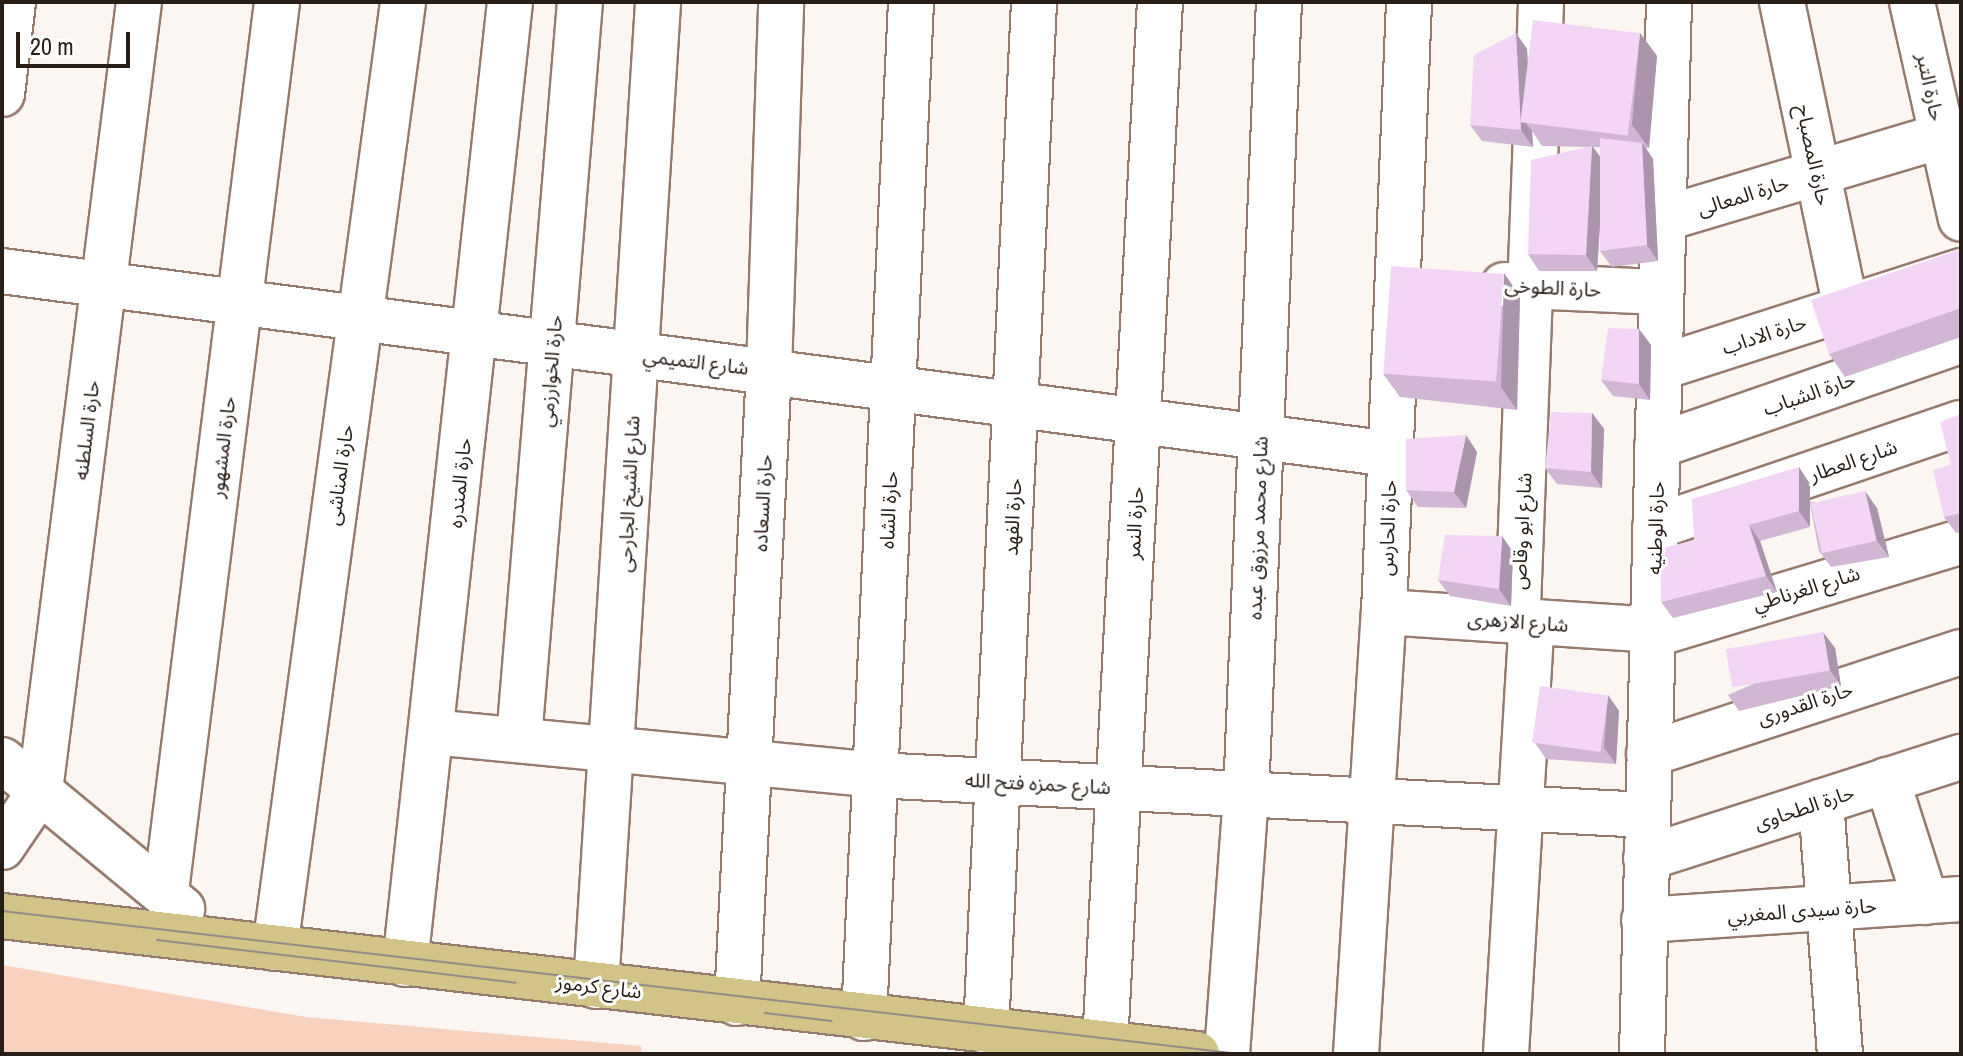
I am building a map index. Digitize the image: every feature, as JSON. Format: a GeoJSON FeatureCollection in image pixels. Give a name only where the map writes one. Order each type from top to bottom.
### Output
{"type":"FeatureCollection","features":[{"type":"Feature","properties":{"kind":"main road","name":"شارع كرموز"},"geometry":{"type":"LineString","coordinates":[[2,916],[864,1018],[1197,1054]]}},
{"type":"Feature","properties":{"kind":"street"},"geometry":{"type":"LineString","coordinates":[[2,94],[13,2]]}},
{"type":"Feature","properties":{"kind":"street","name":"حارة السلطنه"},"geometry":{"type":"LineString","coordinates":[[2,847],[40,791],[139,2]]}},
{"type":"Feature","properties":{"kind":"street","name":"حارة المشهور"},"geometry":{"type":"LineString","coordinates":[[166,891],[277,2]]}},
{"type":"Feature","properties":{"kind":"street","name":"حارة المناشى"},"geometry":{"type":"LineString","coordinates":[[275,948],[403,2]]}},
{"type":"Feature","properties":{"kind":"street","name":"حارة المندره"},"geometry":{"type":"LineString","coordinates":[[405,964],[510,2]]}},
{"type":"Feature","properties":{"kind":"street","name":"حارة الخوارزمي"},"geometry":{"type":"LineString","coordinates":[[519,739],[580,2]]}},
{"type":"Feature","properties":{"kind":"street","name":"شارع الشيخ الجارحى"},"geometry":{"type":"LineString","coordinates":[[596,986],[658,2]]}},
{"type":"Feature","properties":{"kind":"street","name":"حارة السعاده"},"geometry":{"type":"LineString","coordinates":[[737,1003],[769,370],[781,2]]}},
{"type":"Feature","properties":{"kind":"street","name":"حارة الشاه"},"geometry":{"type":"LineString","coordinates":[[864,1018],[911,2]]}},
{"type":"Feature","properties":{"kind":"street","name":"حارة الفهد"},"geometry":{"type":"LineString","coordinates":[[986,1031],[1034,2]]}},
{"type":"Feature","properties":{"kind":"street","name":"حارة النمر"},"geometry":{"type":"LineString","coordinates":[[1105,1044],[1121,787],[1160,2]]}},
{"type":"Feature","properties":{"kind":"street","name":"شارع محمد مرزوق عبده"},"geometry":{"type":"LineString","coordinates":[[1227,1054],[1246,795],[1279,2]]}},
{"type":"Feature","properties":{"kind":"street","name":"حارة الحارس"},"geometry":{"type":"LineString","coordinates":[[1356,1054],[1384,612],[1409,2]]}},
{"type":"Feature","properties":{"kind":"street","name":"شارع ابو وقاص"},"geometry":{"type":"LineString","coordinates":[[1506,1054],[1531,633],[1518,607],[1541,2]]}},
{"type":"Feature","properties":{"kind":"street","name":"حارة الوطنيه"},"geometry":{"type":"LineString","coordinates":[[1642,1054],[1669,2]]}},
{"type":"Feature","properties":{"kind":"street","name":"حارة المصباح"},"geometry":{"type":"LineString","coordinates":[[1782,2],[1846,308]]}},
{"type":"Feature","properties":{"kind":"street","name":"حارة التبر"},"geometry":{"type":"LineString","coordinates":[[1912,2],[1951,133],[1961,219]]}},
{"type":"Feature","properties":{"kind":"street","name":"حارة المعالى"},"geometry":{"type":"LineString","coordinates":[[1663,219],[1951,133]]}},
{"type":"Feature","properties":{"kind":"street","name":"شارع التميمي"},"geometry":{"type":"LineString","coordinates":[[2,271],[894,386],[1017,408],[1390,454]]}},
{"type":"Feature","properties":{"kind":"street","name":"حارة الاداب"},"geometry":{"type":"LineString","coordinates":[[1659,368],[1961,271]]}},
{"type":"Feature","properties":{"kind":"street","name":"حارة الطوخى"},"geometry":{"type":"LineString","coordinates":[[1398,279],[1661,292]]}},
{"type":"Feature","properties":{"kind":"street","name":"حارة الشباب"},"geometry":{"type":"LineString","coordinates":[[1657,446],[1961,341]]}},
{"type":"Feature","properties":{"kind":"street","name":"شارع العطار"},"geometry":{"type":"LineString","coordinates":[[1655,527],[1961,423]]}},
{"type":"Feature","properties":{"kind":"street","name":"شارع الغرناطي"},"geometry":{"type":"LineString","coordinates":[[1652,632],[1961,542]]}},
{"type":"Feature","properties":{"kind":"street","name":"شارع الازهرى"},"geometry":{"type":"LineString","coordinates":[[1384,612],[1652,632]]}},
{"type":"Feature","properties":{"kind":"street","name":"حارة القدورى"},"geometry":{"type":"LineString","coordinates":[[1649,754],[1961,652]]}},
{"type":"Feature","properties":{"kind":"street","name":"شارع حمزه فتح الله"},"geometry":{"type":"LineString","coordinates":[[431,732],[875,775],[1647,815]]}},
{"type":"Feature","properties":{"kind":"street","name":"حارة الطحاوى"},"geometry":{"type":"LineString","coordinates":[[1646,858],[1961,757]]}},
{"type":"Feature","properties":{"kind":"street"},"geometry":{"type":"LineString","coordinates":[[2,760],[166,891],[208,939]]}},
{"type":"Feature","properties":{"kind":"street"},"geometry":{"type":"LineString","coordinates":[[1887,780],[1943,900]]}},
{"type":"Feature","properties":{"kind":"street"},"geometry":{"type":"LineString","coordinates":[[1821,802],[1840,1054]]}},
{"type":"Feature","properties":{"kind":"street","name":"حارة سيدى المغربي"},"geometry":{"type":"LineString","coordinates":[[1644,920],[1943,900]]}},
{"type":"Feature","properties":{"kind":"shaded area"},"geometry":{"type":"Polygon","coordinates":[[[2,965],[306,1017],[641,1046],[642,1054],[2,1054],[2,965]]]}},
{"type":"Feature","properties":{"kind":"building"},"geometry":{"type":"Polygon","coordinates":[[[1533,20],[1640,33],[1628,135],[1520,122],[1533,20]]]}},
{"type":"Feature","properties":{"kind":"building"},"geometry":{"type":"Polygon","coordinates":[[[1516,33],[1521,130],[1470,125],[1474,55],[1516,33]]]}},
{"type":"Feature","properties":{"kind":"building"},"geometry":{"type":"Polygon","coordinates":[[[1600,138],[1642,143],[1647,245],[1600,251],[1600,138]]]}},
{"type":"Feature","properties":{"kind":"building"},"geometry":{"type":"Polygon","coordinates":[[[1592,146],[1586,255],[1528,254],[1531,160],[1592,146]]]}},
{"type":"Feature","properties":{"kind":"building"},"geometry":{"type":"Polygon","coordinates":[[[1961,249],[1961,308],[1829,354],[1811,300],[1961,249]]]}},
{"type":"Feature","properties":{"kind":"building"},"geometry":{"type":"Polygon","coordinates":[[[1391,266],[1504,274],[1496,382],[1383,374],[1391,266]]]}},
{"type":"Feature","properties":{"kind":"building"},"geometry":{"type":"Polygon","coordinates":[[[1608,328],[1639,329],[1639,384],[1601,380],[1608,328]]]}},
{"type":"Feature","properties":{"kind":"building"},"geometry":{"type":"Polygon","coordinates":[[[1551,412],[1592,413],[1591,472],[1545,468],[1551,412]]]}},
{"type":"Feature","properties":{"kind":"building"},"geometry":{"type":"Polygon","coordinates":[[[1961,414],[1961,513],[1944,517],[1933,470],[1951,465],[1940,422],[1961,414]]]}},
{"type":"Feature","properties":{"kind":"building"},"geometry":{"type":"Polygon","coordinates":[[[1466,435],[1454,492],[1406,490],[1406,439],[1466,435]]]}},
{"type":"Feature","properties":{"kind":"building"},"geometry":{"type":"Polygon","coordinates":[[[1799,467],[1799,511],[1749,525],[1766,576],[1661,602],[1660,549],[1694,540],[1692,499],[1799,467]]]}},
{"type":"Feature","properties":{"kind":"building"},"geometry":{"type":"Polygon","coordinates":[[[1865,491],[1876,541],[1822,553],[1810,504],[1865,491]]]}},
{"type":"Feature","properties":{"kind":"building"},"geometry":{"type":"Polygon","coordinates":[[[1445,535],[1502,536],[1499,589],[1438,580],[1445,535]]]}},
{"type":"Feature","properties":{"kind":"building"},"geometry":{"type":"Polygon","coordinates":[[[1823,632],[1830,670],[1732,688],[1726,649],[1823,632]]]}},
{"type":"Feature","properties":{"kind":"building"},"geometry":{"type":"Polygon","coordinates":[[[1540,686],[1608,696],[1600,752],[1532,742],[1540,686]]]}},
{"type":"Feature","properties":{"kind":"tram line"},"geometry":{"type":"LineString","coordinates":[[2,911],[1240,1054]]}},
{"type":"Feature","properties":{"kind":"tram line"},"geometry":{"type":"LineString","coordinates":[[157,940],[515,983]]}},
{"type":"Feature","properties":{"kind":"tram line"},"geometry":{"type":"LineString","coordinates":[[765,1013],[832,1021]]}}]}
